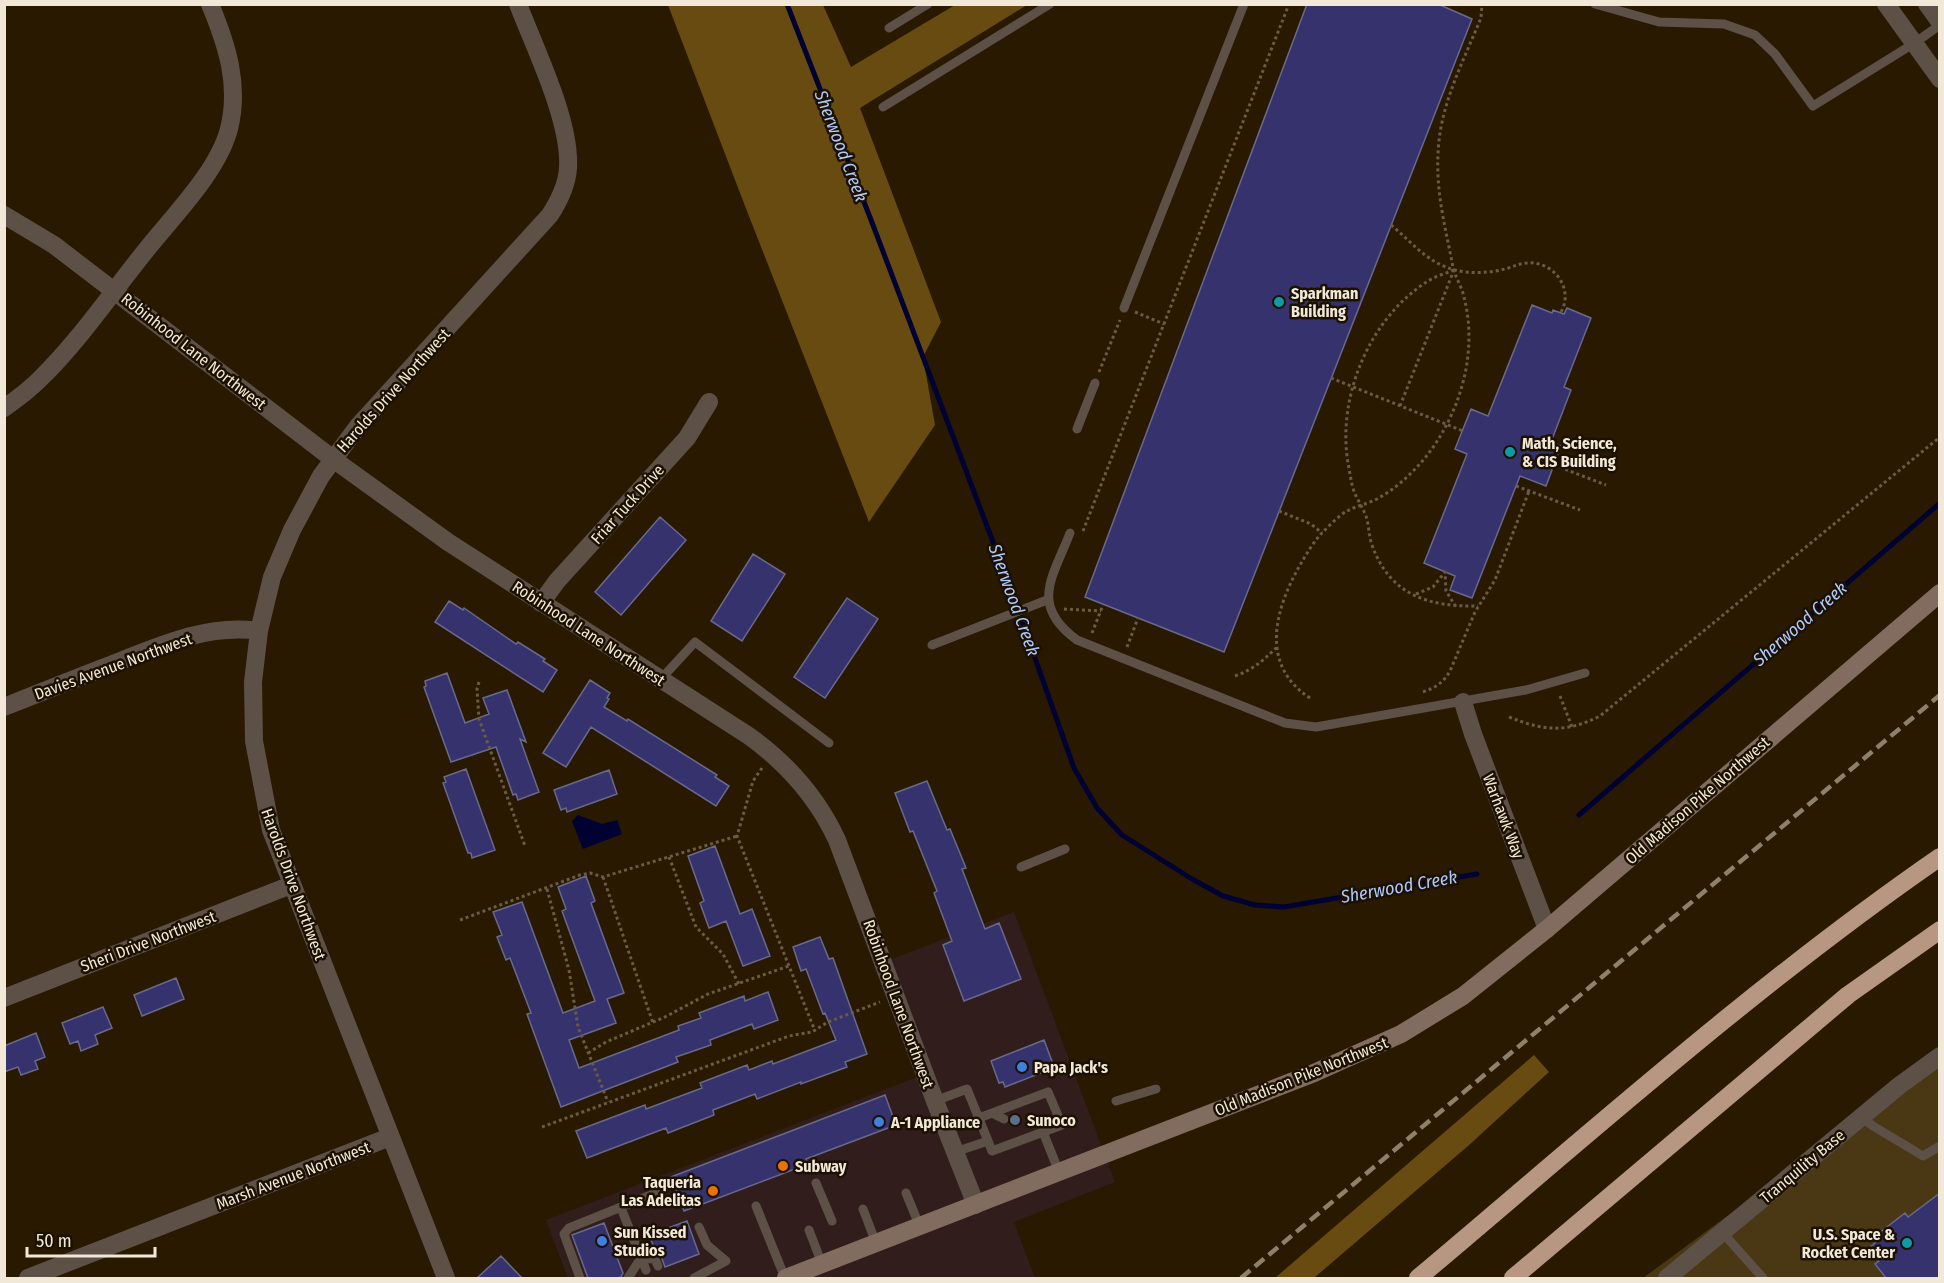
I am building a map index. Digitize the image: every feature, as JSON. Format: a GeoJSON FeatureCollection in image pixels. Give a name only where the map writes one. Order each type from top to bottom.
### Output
{"type":"FeatureCollection","features":[{"type":"Feature","properties":{"kind":"highway"},"geometry":{"type":"LineString","coordinates":[[1418,1278],[1736,1011],[1830,937],[1940,857]]}},
{"type":"Feature","properties":{"kind":"highway"},"geometry":{"type":"LineString","coordinates":[[1513,1278],[1848,995],[1940,930]]}},
{"type":"Feature","properties":{"kind":"main road","name":"Old Madison Pike Northwest"},"geometry":{"type":"LineString","coordinates":[[786,1278],[1314,1073],[1379,1045],[1420,1023],[1456,1000],[1547,929],[1940,593]]}},
{"type":"Feature","properties":{"kind":"street"},"geometry":{"type":"LineString","coordinates":[[4,408],[52,367],[193,191],[225,141],[232,111],[232,76],[225,43],[210,4]]}},
{"type":"Feature","properties":{"kind":"street","name":"Harolds Drive Northwest"},"geometry":{"type":"LineString","coordinates":[[446,1278],[291,885],[267,813],[254,741],[253,682],[266,597],[278,561],[301,513],[333,459],[359,425],[537,231],[560,200],[568,170],[567,144],[556,103],[518,4]]}},
{"type":"Feature","properties":{"kind":"street"},"geometry":{"type":"LineString","coordinates":[[1886,4],[1940,79]]}},
{"type":"Feature","properties":{"kind":"street"},"geometry":{"type":"LineString","coordinates":[[1928,4],[1940,23]]}},
{"type":"Feature","properties":{"kind":"street","name":"Robinhood Lane Northwest"},"geometry":{"type":"LineString","coordinates":[[4,215],[54,245],[333,459],[448,542],[772,753],[811,795],[828,822],[845,859],[976,1205]]}},
{"type":"Feature","properties":{"kind":"street","name":"Friar Tuck Drive"},"geometry":{"type":"LineString","coordinates":[[542,603],[557,581],[687,438],[709,402]]}},
{"type":"Feature","properties":{"kind":"street","name":"Davies Avenue Northwest"},"geometry":{"type":"LineString","coordinates":[[4,707],[153,648],[190,636],[223,629],[260,631]]}},
{"type":"Feature","properties":{"kind":"street","name":"Warhawk Way"},"geometry":{"type":"LineString","coordinates":[[1463,702],[1547,929]]}},
{"type":"Feature","properties":{"kind":"street","name":"Sheri Drive Northwest"},"geometry":{"type":"LineString","coordinates":[[4,998],[291,885]]}},
{"type":"Feature","properties":{"kind":"street","name":"Tranquility Base"},"geometry":{"type":"LineString","coordinates":[[1667,1278],[1900,1085],[1940,1056]]}},
{"type":"Feature","properties":{"kind":"street","name":"Marsh Avenue Northwest"},"geometry":{"type":"LineString","coordinates":[[28,1278],[390,1137]]}},
{"type":"Feature","properties":{"kind":"lane"},"geometry":{"type":"LineString","coordinates":[[890,28],[928,4]]}},
{"type":"Feature","properties":{"kind":"lane"},"geometry":{"type":"LineString","coordinates":[[883,107],[1050,4]]}},
{"type":"Feature","properties":{"kind":"lane"},"geometry":{"type":"LineString","coordinates":[[1124,308],[1244,4]]}},
{"type":"Feature","properties":{"kind":"lane"},"geometry":{"type":"LineString","coordinates":[[1594,4],[1659,22],[1724,24],[1755,35],[1775,54],[1813,106],[1913,44],[1940,23]]}},
{"type":"Feature","properties":{"kind":"lane"},"geometry":{"type":"LineString","coordinates":[[1077,429],[1095,383]]}},
{"type":"Feature","properties":{"kind":"lane"},"geometry":{"type":"LineString","coordinates":[[1070,533],[1047,600],[1050,610],[1065,631],[1077,640],[1292,725],[1316,727],[1463,702],[1526,690],[1585,673]]}},
{"type":"Feature","properties":{"kind":"lane"},"geometry":{"type":"LineString","coordinates":[[932,645],[1047,600]]}},
{"type":"Feature","properties":{"kind":"lane"},"geometry":{"type":"LineString","coordinates":[[660,680],[695,642],[829,743]]}},
{"type":"Feature","properties":{"kind":"lane"},"geometry":{"type":"LineString","coordinates":[[1021,867],[1065,849]]}},
{"type":"Feature","properties":{"kind":"lane"},"geometry":{"type":"LineString","coordinates":[[935,1101],[968,1089],[979,1118],[992,1151],[1062,1125],[1048,1092],[979,1118]]}},
{"type":"Feature","properties":{"kind":"lane"},"geometry":{"type":"LineString","coordinates":[[1116,1101],[1156,1089]]}},
{"type":"Feature","properties":{"kind":"lane"},"geometry":{"type":"LineString","coordinates":[[992,1113],[1004,1119]]}},
{"type":"Feature","properties":{"kind":"lane"},"geometry":{"type":"LineString","coordinates":[[1861,1117],[1923,1156],[1940,1146]]}},
{"type":"Feature","properties":{"kind":"lane"},"geometry":{"type":"LineString","coordinates":[[1024,1128],[1040,1133],[1059,1172]]}},
{"type":"Feature","properties":{"kind":"lane"},"geometry":{"type":"LineString","coordinates":[[955,1152],[988,1141]]}},
{"type":"Feature","properties":{"kind":"lane"},"geometry":{"type":"LineString","coordinates":[[816,1183],[832,1221]]}},
{"type":"Feature","properties":{"kind":"lane"},"geometry":{"type":"LineString","coordinates":[[580,1278],[564,1234],[570,1228],[656,1193]]}},
{"type":"Feature","properties":{"kind":"lane"},"geometry":{"type":"LineString","coordinates":[[906,1193],[920,1227]]}},
{"type":"Feature","properties":{"kind":"lane"},"geometry":{"type":"LineString","coordinates":[[756,1206],[786,1278]]}},
{"type":"Feature","properties":{"kind":"lane"},"geometry":{"type":"LineString","coordinates":[[621,1208],[646,1270]]}},
{"type":"Feature","properties":{"kind":"lane"},"geometry":{"type":"LineString","coordinates":[[863,1209],[876,1244]]}},
{"type":"Feature","properties":{"kind":"lane"},"geometry":{"type":"LineString","coordinates":[[694,1278],[726,1262],[706,1245],[699,1227]]}},
{"type":"Feature","properties":{"kind":"lane"},"geometry":{"type":"LineString","coordinates":[[809,1230],[822,1264]]}},
{"type":"Feature","properties":{"kind":"lane"},"geometry":{"type":"LineString","coordinates":[[1722,1232],[1763,1278]]}},
{"type":"Feature","properties":{"kind":"lane"},"geometry":{"type":"LineString","coordinates":[[641,1258],[655,1259],[658,1266]]}},
{"type":"Feature","properties":{"kind":"lane"},"geometry":{"type":"LineString","coordinates":[[628,1278],[641,1258]]}},
{"type":"Feature","properties":{"kind":"path"},"geometry":{"type":"LineString","coordinates":[[1079,541],[1289,4]]}},
{"type":"Feature","properties":{"kind":"path"},"geometry":{"type":"LineString","coordinates":[[1310,698],[1285,673],[1276,648],[1278,620],[1289,585],[1322,533],[1347,511],[1376,500],[1404,480],[1430,452],[1447,425],[1463,383],[1470,342],[1465,299],[1454,270],[1439,200],[1439,136],[1443,114],[1481,18],[1482,4]]}},
{"type":"Feature","properties":{"kind":"path"},"geometry":{"type":"LineString","coordinates":[[1391,225],[1425,256],[1454,270],[1471,273],[1490,272],[1529,262],[1539,263],[1551,269],[1559,277],[1564,288],[1565,300],[1561,313]]}},
{"type":"Feature","properties":{"kind":"path"},"geometry":{"type":"LineString","coordinates":[[1454,270],[1425,282],[1393,311],[1376,334],[1366,352],[1353,387],[1346,442],[1352,483],[1367,519],[1373,546],[1379,559],[1398,584],[1414,595],[1437,604],[1478,606]]}},
{"type":"Feature","properties":{"kind":"path"},"geometry":{"type":"LineString","coordinates":[[1400,406],[1454,270]]}},
{"type":"Feature","properties":{"kind":"path"},"geometry":{"type":"LineString","coordinates":[[1095,383],[1124,308],[1164,324]]}},
{"type":"Feature","properties":{"kind":"path"},"geometry":{"type":"LineString","coordinates":[[1331,378],[1463,431]]}},
{"type":"Feature","properties":{"kind":"path"},"geometry":{"type":"LineString","coordinates":[[1509,717],[1545,729],[1572,727],[1600,717],[1940,437]]}},
{"type":"Feature","properties":{"kind":"path"},"geometry":{"type":"LineString","coordinates":[[1554,465],[1606,485]]}},
{"type":"Feature","properties":{"kind":"path"},"geometry":{"type":"LineString","coordinates":[[1516,486],[1580,510]]}},
{"type":"Feature","properties":{"kind":"path"},"geometry":{"type":"LineString","coordinates":[[1423,692],[1437,686],[1445,679],[1478,606],[1495,580],[1529,491]]}},
{"type":"Feature","properties":{"kind":"path"},"geometry":{"type":"LineString","coordinates":[[1279,511],[1311,524],[1322,533]]}},
{"type":"Feature","properties":{"kind":"path"},"geometry":{"type":"LineString","coordinates":[[1414,595],[1433,587],[1445,572],[1446,591],[1456,606]]}},
{"type":"Feature","properties":{"kind":"path"},"geometry":{"type":"LineString","coordinates":[[1092,633],[1103,604]]}},
{"type":"Feature","properties":{"kind":"path"},"geometry":{"type":"LineString","coordinates":[[1066,616],[1063,607],[1101,611]]}},
{"type":"Feature","properties":{"kind":"path"},"geometry":{"type":"LineString","coordinates":[[1127,647],[1138,618]]}},
{"type":"Feature","properties":{"kind":"path"},"geometry":{"type":"LineString","coordinates":[[1085,631],[1101,637]]}},
{"type":"Feature","properties":{"kind":"path"},"geometry":{"type":"LineString","coordinates":[[1118,644],[1135,651]]}},
{"type":"Feature","properties":{"kind":"path"},"geometry":{"type":"LineString","coordinates":[[1235,676],[1259,664],[1276,648]]}},
{"type":"Feature","properties":{"kind":"path"},"geometry":{"type":"LineString","coordinates":[[479,682],[477,689],[479,719],[525,846]]}},
{"type":"Feature","properties":{"kind":"path"},"geometry":{"type":"LineString","coordinates":[[1560,696],[1572,727]]}},
{"type":"Feature","properties":{"kind":"path"},"geometry":{"type":"LineString","coordinates":[[772,753],[753,780],[737,836],[815,1031]]}},
{"type":"Feature","properties":{"kind":"path"},"geometry":{"type":"LineString","coordinates":[[460,920],[587,873],[603,877],[737,836]]}},
{"type":"Feature","properties":{"kind":"path"},"geometry":{"type":"LineString","coordinates":[[669,856],[696,927],[723,954],[739,984]]}},
{"type":"Feature","properties":{"kind":"path"},"geometry":{"type":"LineString","coordinates":[[603,877],[653,1023]]}},
{"type":"Feature","properties":{"kind":"path"},"geometry":{"type":"LineString","coordinates":[[547,889],[569,970],[578,1027],[608,1102]]}},
{"type":"Feature","properties":{"kind":"path"},"geometry":{"type":"LineString","coordinates":[[588,1053],[606,1042],[653,1023],[694,1000],[789,966]]}},
{"type":"Feature","properties":{"kind":"path"},"geometry":{"type":"LineString","coordinates":[[542,1127],[789,1036],[815,1031],[828,1022],[896,996]]}},
{"type":"Feature","properties":{"kind":"shaded area"},"geometry":{"type":"Polygon","coordinates":[[[668,5],[823,5],[851,67],[955,5],[1027,5],[860,108],[941,322],[923,357],[935,425],[869,522],[745,206],[668,5]]]}},
{"type":"Feature","properties":{"kind":"shaded area"},"geometry":{"type":"Polygon","coordinates":[[[578,815],[602,824],[617,820],[622,834],[583,849],[572,821],[578,815]]]}},
{"type":"Feature","properties":{"kind":"shaded area"},"geometry":{"type":"Polygon","coordinates":[[[1014,912],[1115,1182],[1014,1222],[1035,1278],[568,1278],[546,1220],[917,1077],[874,966],[1014,912]]]}},
{"type":"Feature","properties":{"kind":"shaded area"},"geometry":{"type":"Polygon","coordinates":[[[1534,1055],[1549,1072],[1468,1146],[1314,1278],[1275,1278],[1534,1055]]]}},
{"type":"Feature","properties":{"kind":"shaded area"},"geometry":{"type":"Polygon","coordinates":[[[1939,1060],[1939,1278],[1643,1278],[1939,1060]]]}},
{"type":"Feature","properties":{"kind":"building","name":"Sparkman Building"},"geometry":{"type":"Polygon","coordinates":[[[1307,4],[1438,4],[1472,19],[1224,652],[1085,597],[1307,4]]]}},
{"type":"Feature","properties":{"kind":"building","name":"Math, Science, & CIS Building"},"geometry":{"type":"Polygon","coordinates":[[[1532,305],[1552,313],[1553,310],[1564,314],[1567,308],[1591,318],[1564,387],[1571,390],[1551,442],[1561,446],[1546,486],[1520,476],[1472,598],[1450,590],[1455,576],[1424,563],[1467,454],[1455,449],[1471,409],[1488,416],[1532,305]]]}},
{"type":"Feature","properties":{"kind":"building"},"geometry":{"type":"Polygon","coordinates":[[[660,517],[686,540],[621,615],[595,592],[660,517]]]}},
{"type":"Feature","properties":{"kind":"building"},"geometry":{"type":"Polygon","coordinates":[[[753,554],[785,574],[742,641],[711,621],[753,554]]]}},
{"type":"Feature","properties":{"kind":"building"},"geometry":{"type":"Polygon","coordinates":[[[847,598],[878,619],[825,698],[794,677],[847,598]]]}},
{"type":"Feature","properties":{"kind":"building"},"geometry":{"type":"Polygon","coordinates":[[[449,601],[463,610],[464,608],[516,644],[518,642],[545,659],[543,661],[557,670],[543,692],[435,622],[449,601]]]}},
{"type":"Feature","properties":{"kind":"building"},"geometry":{"type":"Polygon","coordinates":[[[447,673],[465,723],[489,714],[483,698],[507,690],[526,742],[520,739],[539,792],[518,800],[516,794],[513,795],[496,747],[451,762],[424,687],[426,686],[425,681],[447,673]]]}},
{"type":"Feature","properties":{"kind":"building"},"geometry":{"type":"Polygon","coordinates":[[[590,680],[610,693],[604,707],[627,721],[628,719],[717,775],[715,777],[729,786],[716,806],[591,727],[566,767],[543,753],[590,680]]]}},
{"type":"Feature","properties":{"kind":"building"},"geometry":{"type":"Polygon","coordinates":[[[466,769],[495,850],[472,858],[471,853],[468,853],[443,783],[446,782],[444,777],[466,769]]]}},
{"type":"Feature","properties":{"kind":"building"},"geometry":{"type":"Polygon","coordinates":[[[609,770],[617,794],[567,812],[566,808],[561,810],[554,790],[609,770]]]}},
{"type":"Feature","properties":{"kind":"building"},"geometry":{"type":"Polygon","coordinates":[[[927,781],[966,868],[962,869],[985,929],[999,923],[1021,979],[964,1001],[943,945],[952,941],[934,893],[937,891],[895,793],[927,781]]]}},
{"type":"Feature","properties":{"kind":"building"},"geometry":{"type":"Polygon","coordinates":[[[715,846],[740,914],[752,909],[770,956],[743,966],[726,921],[709,928],[700,903],[704,901],[688,856],[715,846]]]}},
{"type":"Feature","properties":{"kind":"building"},"geometry":{"type":"Polygon","coordinates":[[[586,876],[595,901],[591,903],[624,993],[607,999],[616,1023],[569,1040],[579,1068],[679,1030],[678,1026],[701,1018],[699,1013],[744,996],[745,1001],[768,992],[778,1020],[754,1029],[752,1024],[710,1040],[711,1045],[676,1057],[678,1062],[561,1107],[527,1014],[531,1013],[510,958],[506,960],[497,937],[502,935],[493,912],[522,902],[563,1013],[595,1001],[562,911],[566,909],[558,887],[586,876]]]}},
{"type":"Feature","properties":{"kind":"building"},"geometry":{"type":"Polygon","coordinates":[[[820,937],[829,959],[833,958],[867,1054],[845,1062],[847,1067],[757,1099],[755,1094],[713,1110],[714,1115],[668,1133],[666,1128],[587,1158],[576,1131],[645,1105],[646,1109],[702,1088],[700,1083],[747,1065],[749,1070],[772,1061],[773,1064],[836,1040],[825,1013],[823,1014],[806,969],[801,971],[793,947],[820,937]]]}},
{"type":"Feature","properties":{"kind":"building"},"geometry":{"type":"Polygon","coordinates":[[[176,978],[184,999],[142,1016],[134,995],[176,978]]]}},
{"type":"Feature","properties":{"kind":"building"},"geometry":{"type":"Polygon","coordinates":[[[103,1007],[112,1028],[95,1035],[98,1044],[81,1051],[78,1041],[70,1044],[62,1023],[103,1007]]]}},
{"type":"Feature","properties":{"kind":"building"},"geometry":{"type":"Polygon","coordinates":[[[36,1033],[45,1057],[35,1061],[38,1069],[21,1075],[18,1067],[4,1072],[4,1046],[36,1033]]]}},
{"type":"Feature","properties":{"kind":"building"},"geometry":{"type":"Polygon","coordinates":[[[1044,1040],[1053,1064],[1049,1065],[1051,1069],[1005,1087],[1003,1082],[999,1083],[991,1061],[1044,1040]]]}},
{"type":"Feature","properties":{"kind":"building"},"geometry":{"type":"Polygon","coordinates":[[[885,1095],[896,1125],[806,1159],[808,1164],[684,1211],[671,1177],[885,1095]]]}},
{"type":"Feature","properties":{"kind":"building","name":"U.S. Space & Rocket Center"},"geometry":{"type":"Polygon","coordinates":[[[1940,1193],[1940,1278],[1886,1278],[1875,1264],[1879,1261],[1869,1248],[1881,1238],[1878,1234],[1905,1213],[1908,1217],[1940,1193]]]}},
{"type":"Feature","properties":{"kind":"building"},"geometry":{"type":"Polygon","coordinates":[[[687,1221],[699,1254],[665,1267],[649,1235],[687,1221]]]}},
{"type":"Feature","properties":{"kind":"building"},"geometry":{"type":"Polygon","coordinates":[[[604,1223],[623,1273],[617,1278],[588,1278],[572,1235],[604,1223]]]}},
{"type":"Feature","properties":{"kind":"building"},"geometry":{"type":"Polygon","coordinates":[[[501,1256],[522,1278],[477,1278],[501,1256]]]}},
{"type":"Feature","properties":{"kind":"waterway","name":"Sherwood Creek"},"geometry":{"type":"LineString","coordinates":[[787,4],[1004,571],[1074,768],[1097,808],[1122,835],[1192,879],[1223,896],[1255,905],[1284,907],[1477,874]]}},
{"type":"Feature","properties":{"kind":"waterway","name":"Sherwood Creek"},"geometry":{"type":"LineString","coordinates":[[1579,815],[1940,503]]}},
{"type":"Feature","properties":{"kind":"railway"},"geometry":{"type":"LineString","coordinates":[[1241,1278],[1940,695]]}},
{"type":"Feature","properties":{"kind":"place","name":"Sparkman Building"},"geometry":{"type":"Point","coordinates":[1279,302]}},
{"type":"Feature","properties":{"kind":"place","name":"Math, Science, & CIS Building"},"geometry":{"type":"Point","coordinates":[1510,452]}},
{"type":"Feature","properties":{"kind":"place","name":"Papa Jack's"},"geometry":{"type":"Point","coordinates":[1022,1067]}},
{"type":"Feature","properties":{"kind":"place","name":"Sunoco"},"geometry":{"type":"Point","coordinates":[1015,1120]}},
{"type":"Feature","properties":{"kind":"place","name":"A-1 Appliance"},"geometry":{"type":"Point","coordinates":[879,1122]}},
{"type":"Feature","properties":{"kind":"place","name":"Subway"},"geometry":{"type":"Point","coordinates":[783,1166]}},
{"type":"Feature","properties":{"kind":"place","name":"Taqueria Las Adelitas"},"geometry":{"type":"Point","coordinates":[713,1191]}},
{"type":"Feature","properties":{"kind":"place","name":"Sun Kissed Studios"},"geometry":{"type":"Point","coordinates":[602,1241]}},
{"type":"Feature","properties":{"kind":"place","name":"U.S. Space & Rocket Center"},"geometry":{"type":"Point","coordinates":[1907,1243]}}]}
